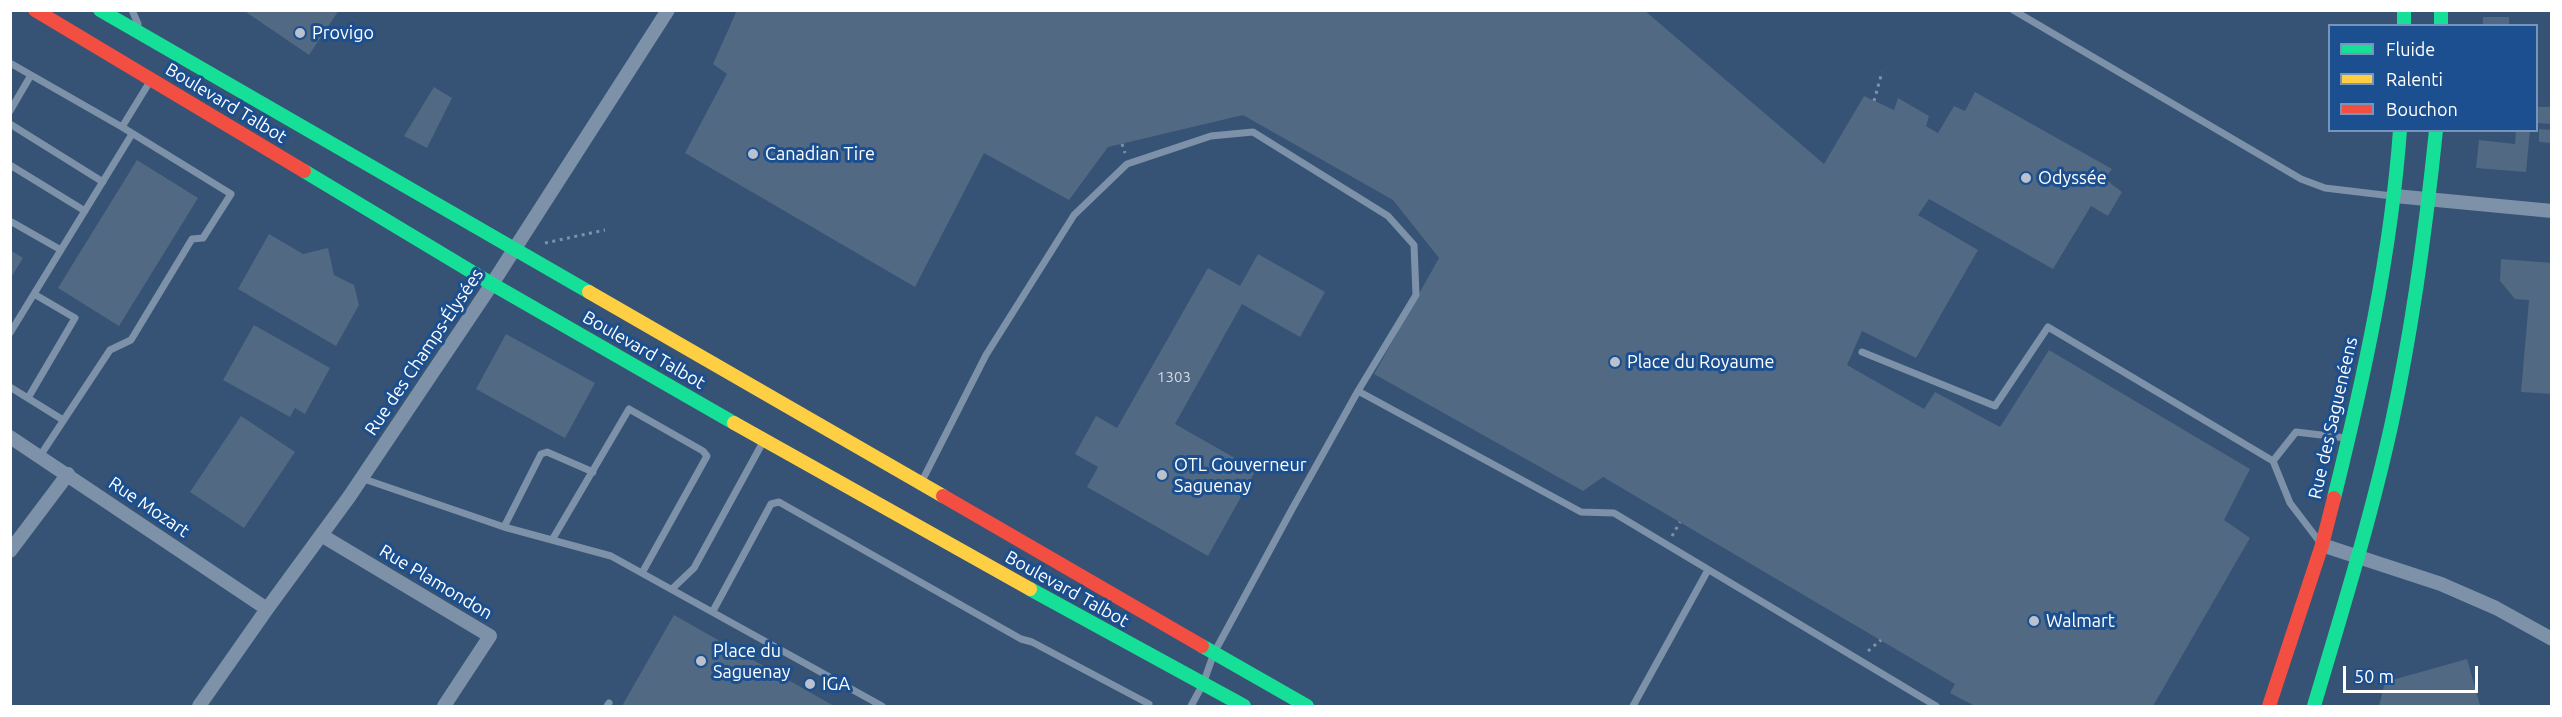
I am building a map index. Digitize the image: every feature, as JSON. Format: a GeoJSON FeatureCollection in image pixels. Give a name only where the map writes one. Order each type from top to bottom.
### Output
{"type":"FeatureCollection","features":[{"type":"Feature","properties":{"kind":"main road","name":"Boulevard Talbot"},"geometry":{"type":"LineString","coordinates":[[35,10],[492,284],[908,522],[1244,706]]}},
{"type":"Feature","properties":{"kind":"main road","name":"Boulevard Talbot"},"geometry":{"type":"LineString","coordinates":[[100,10],[1307,706]]}},
{"type":"Feature","properties":{"kind":"main road","name":"Rue des Saguenéens"},"geometry":{"type":"LineString","coordinates":[[2269,706],[2322,545],[2360,393],[2395,196],[2400,132]]}},
{"type":"Feature","properties":{"kind":"main road"},"geometry":{"type":"LineString","coordinates":[[2314,706],[2359,558],[2392,422],[2430,199],[2436,132]]}},
{"type":"Feature","properties":{"kind":"street","name":"Rue des Champs-Élysées"},"geometry":{"type":"LineString","coordinates":[[199,706],[361,478],[492,284],[668,10]]}},
{"type":"Feature","properties":{"kind":"street"},"geometry":{"type":"LineString","coordinates":[[2395,196],[2552,211]]}},
{"type":"Feature","properties":{"kind":"street","name":"Rue Mozart"},"geometry":{"type":"LineString","coordinates":[[10,437],[267,609]]}},
{"type":"Feature","properties":{"kind":"street"},"geometry":{"type":"LineString","coordinates":[[10,551],[68,474]]}},
{"type":"Feature","properties":{"kind":"street","name":"Rue Plamondon"},"geometry":{"type":"LineString","coordinates":[[321,535],[490,636],[444,706]]}},
{"type":"Feature","properties":{"kind":"street"},"geometry":{"type":"LineString","coordinates":[[2322,545],[2467,594],[2552,639]]}},
{"type":"Feature","properties":{"kind":"lane"},"geometry":{"type":"LineString","coordinates":[[132,10],[142,35]]}},
{"type":"Feature","properties":{"kind":"lane"},"geometry":{"type":"LineString","coordinates":[[2013,10],[2301,179],[2325,188],[2395,196]]}},
{"type":"Feature","properties":{"kind":"lane"},"geometry":{"type":"LineString","coordinates":[[10,63],[231,194],[202,238],[192,239],[131,340],[110,350],[40,456]]}},
{"type":"Feature","properties":{"kind":"lane"},"geometry":{"type":"LineString","coordinates":[[10,111],[31,75]]}},
{"type":"Feature","properties":{"kind":"lane"},"geometry":{"type":"LineString","coordinates":[[122,128],[151,79]]}},
{"type":"Feature","properties":{"kind":"lane"},"geometry":{"type":"LineString","coordinates":[[10,124],[103,182]]}},
{"type":"Feature","properties":{"kind":"lane"},"geometry":{"type":"LineString","coordinates":[[921,484],[986,355],[1074,215],[1127,164],[1211,136],[1253,132],[1388,216],[1414,245],[1416,295],[1358,391],[1214,653],[1203,684],[1191,706]]}},
{"type":"Feature","properties":{"kind":"lane"},"geometry":{"type":"LineString","coordinates":[[10,333],[132,134]]}},
{"type":"Feature","properties":{"kind":"lane"},"geometry":{"type":"LineString","coordinates":[[10,165],[85,211]]}},
{"type":"Feature","properties":{"kind":"lane"},"geometry":{"type":"LineString","coordinates":[[10,221],[61,250]]}},
{"type":"Feature","properties":{"kind":"lane"},"geometry":{"type":"LineString","coordinates":[[28,398],[75,318],[34,294]]}},
{"type":"Feature","properties":{"kind":"lane"},"geometry":{"type":"LineString","coordinates":[[1862,352],[1995,406],[2048,327],[2273,461],[2290,503],[2322,545]]}},
{"type":"Feature","properties":{"kind":"lane"},"geometry":{"type":"LineString","coordinates":[[10,387],[63,420]]}},
{"type":"Feature","properties":{"kind":"lane"},"geometry":{"type":"LineString","coordinates":[[1358,391],[1581,512],[1614,513],[1936,706]]}},
{"type":"Feature","properties":{"kind":"lane"},"geometry":{"type":"LineString","coordinates":[[552,540],[629,409],[703,451],[707,456],[642,573]]}},
{"type":"Feature","properties":{"kind":"lane"},"geometry":{"type":"LineString","coordinates":[[2273,461],[2296,432],[2349,438]]}},
{"type":"Feature","properties":{"kind":"lane"},"geometry":{"type":"LineString","coordinates":[[672,589],[694,568],[764,440]]}},
{"type":"Feature","properties":{"kind":"lane"},"geometry":{"type":"LineString","coordinates":[[504,527],[541,454],[547,452],[593,472]]}},
{"type":"Feature","properties":{"kind":"lane"},"geometry":{"type":"LineString","coordinates":[[361,478],[504,527],[611,556],[882,706]]}},
{"type":"Feature","properties":{"kind":"lane"},"geometry":{"type":"LineString","coordinates":[[713,611],[771,504],[779,502],[1021,639],[1032,642],[1149,704],[1148,706]]}},
{"type":"Feature","properties":{"kind":"lane"},"geometry":{"type":"LineString","coordinates":[[1633,706],[1708,570]]}},
{"type":"Feature","properties":{"kind":"path"},"geometry":{"type":"LineString","coordinates":[[1875,101],[1882,72]]}},
{"type":"Feature","properties":{"kind":"path"},"geometry":{"type":"LineString","coordinates":[[544,243],[605,230]]}},
{"type":"Feature","properties":{"kind":"building","name":"Provigo"},"geometry":{"type":"Polygon","coordinates":[[[243,10],[339,10],[309,55],[243,10]]]}},
{"type":"Feature","properties":{"kind":"building","name":"Place du Royaume"},"geometry":{"type":"Polygon","coordinates":[[[737,10],[1644,10],[1824,164],[1864,96],[1894,110],[1898,98],[1929,116],[1926,126],[1938,133],[1954,106],[1965,111],[1975,92],[2112,169],[2105,179],[2122,192],[2108,216],[2091,206],[2053,269],[1929,199],[1918,215],[1978,250],[1916,358],[1862,331],[1847,365],[1924,409],[1935,392],[2000,427],[2049,350],[2250,469],[2224,520],[2250,538],[2153,706],[1975,706],[1950,693],[1955,684],[1603,477],[1583,491],[1374,374],[1439,258],[1393,200],[1243,115],[1108,147],[1069,200],[984,153],[915,287],[685,153],[727,74],[713,64],[737,10]]]}},
{"type":"Feature","properties":{"kind":"building"},"geometry":{"type":"Polygon","coordinates":[[[2483,17],[2509,17],[2509,24],[2483,24],[2483,17]]]}},
{"type":"Feature","properties":{"kind":"building"},"geometry":{"type":"Polygon","coordinates":[[[434,87],[452,98],[427,148],[404,136],[434,87]]]}},
{"type":"Feature","properties":{"kind":"building"},"geometry":{"type":"Polygon","coordinates":[[[2538,107],[2552,107],[2552,124],[2538,123],[2538,107]]]}},
{"type":"Feature","properties":{"kind":"building"},"geometry":{"type":"Polygon","coordinates":[[[2539,129],[2552,130],[2552,143],[2539,142],[2539,129]]]}},
{"type":"Feature","properties":{"kind":"building"},"geometry":{"type":"Polygon","coordinates":[[[2516,132],[2530,132],[2526,172],[2476,168],[2479,140],[2515,144],[2516,132]]]}},
{"type":"Feature","properties":{"kind":"building"},"geometry":{"type":"Polygon","coordinates":[[[137,160],[198,198],[119,326],[58,288],[137,160]]]}},
{"type":"Feature","properties":{"kind":"building"},"geometry":{"type":"Polygon","coordinates":[[[269,234],[303,254],[328,248],[334,275],[354,285],[359,305],[336,346],[238,289],[269,234]]]}},
{"type":"Feature","properties":{"kind":"building"},"geometry":{"type":"Polygon","coordinates":[[[10,250],[23,258],[10,279],[10,250]]]}},
{"type":"Feature","properties":{"kind":"building"},"geometry":{"type":"Polygon","coordinates":[[[1258,254],[1325,292],[1300,337],[1242,304],[1175,424],[1256,470],[1208,556],[1087,487],[1098,467],[1075,454],[1096,416],[1117,428],[1208,268],[1240,286],[1258,254]]]}},
{"type":"Feature","properties":{"kind":"building"},"geometry":{"type":"Polygon","coordinates":[[[2501,259],[2552,263],[2552,394],[2521,392],[2529,300],[2515,299],[2500,281],[2501,259]]]}},
{"type":"Feature","properties":{"kind":"building"},"geometry":{"type":"Polygon","coordinates":[[[254,325],[330,368],[305,414],[295,408],[290,417],[223,380],[254,325]]]}},
{"type":"Feature","properties":{"kind":"building"},"geometry":{"type":"Polygon","coordinates":[[[506,334],[595,383],[565,438],[476,389],[506,334]]]}},
{"type":"Feature","properties":{"kind":"building"},"geometry":{"type":"Polygon","coordinates":[[[241,416],[295,452],[244,528],[190,492],[241,416]]]}},
{"type":"Feature","properties":{"kind":"building","name":"Place du Saguenay"},"geometry":{"type":"Polygon","coordinates":[[[674,615],[834,706],[622,706],[674,615]]]}},
{"type":"Feature","properties":{"kind":"building"},"geometry":{"type":"Polygon","coordinates":[[[2467,659],[2480,705],[2379,706],[2385,682],[2467,659]]]}},
{"type":"Feature","properties":{"kind":"traffic: fast"},"geometry":{"type":"LineString","coordinates":[[100,10],[589,292]]}},
{"type":"Feature","properties":{"kind":"traffic: fast"},"geometry":{"type":"LineString","coordinates":[[2404,10],[2404,24]]}},
{"type":"Feature","properties":{"kind":"traffic: fast"},"geometry":{"type":"LineString","coordinates":[[2441,10],[2441,24]]}},
{"type":"Feature","properties":{"kind":"traffic: fast"},"geometry":{"type":"LineString","coordinates":[[2334,498],[2375,315],[2390,223],[2400,132]]}},
{"type":"Feature","properties":{"kind":"traffic: fast"},"geometry":{"type":"LineString","coordinates":[[2314,706],[2365,529],[2392,422],[2418,276],[2436,132]]}},
{"type":"Feature","properties":{"kind":"traffic: fast"},"geometry":{"type":"LineString","coordinates":[[304,171],[492,284],[734,423]]}},
{"type":"Feature","properties":{"kind":"traffic: fast"},"geometry":{"type":"LineString","coordinates":[[1030,589],[1244,706]]}},
{"type":"Feature","properties":{"kind":"traffic: fast"},"geometry":{"type":"LineString","coordinates":[[1202,646],[1307,706]]}},
{"type":"Feature","properties":{"kind":"traffic: slow"},"geometry":{"type":"LineString","coordinates":[[589,292],[943,496]]}},
{"type":"Feature","properties":{"kind":"traffic: slow"},"geometry":{"type":"LineString","coordinates":[[734,423],[1030,589]]}},
{"type":"Feature","properties":{"kind":"traffic: jam"},"geometry":{"type":"LineString","coordinates":[[35,10],[304,171]]}},
{"type":"Feature","properties":{"kind":"traffic: jam"},"geometry":{"type":"LineString","coordinates":[[943,496],[1202,646]]}},
{"type":"Feature","properties":{"kind":"traffic: jam"},"geometry":{"type":"LineString","coordinates":[[2269,706],[2322,545],[2334,498]]}},
{"type":"Feature","properties":{"kind":"place","name":"Provigo"},"geometry":{"type":"Point","coordinates":[300,33]}},
{"type":"Feature","properties":{"kind":"place","name":"Canadian Tire"},"geometry":{"type":"Point","coordinates":[753,154]}},
{"type":"Feature","properties":{"kind":"place","name":"Odyssée"},"geometry":{"type":"Point","coordinates":[2026,178]}},
{"type":"Feature","properties":{"kind":"place","name":"Place du Royaume"},"geometry":{"type":"Point","coordinates":[1615,362]}},
{"type":"Feature","properties":{"kind":"place","name":"OTL Gouverneur Saguenay"},"geometry":{"type":"Point","coordinates":[1162,475]}},
{"type":"Feature","properties":{"kind":"place","name":"Walmart"},"geometry":{"type":"Point","coordinates":[2034,621]}},
{"type":"Feature","properties":{"kind":"place","name":"Place du Saguenay"},"geometry":{"type":"Point","coordinates":[701,661]}},
{"type":"Feature","properties":{"kind":"place","name":"IGA"},"geometry":{"type":"Point","coordinates":[810,684]}}]}
